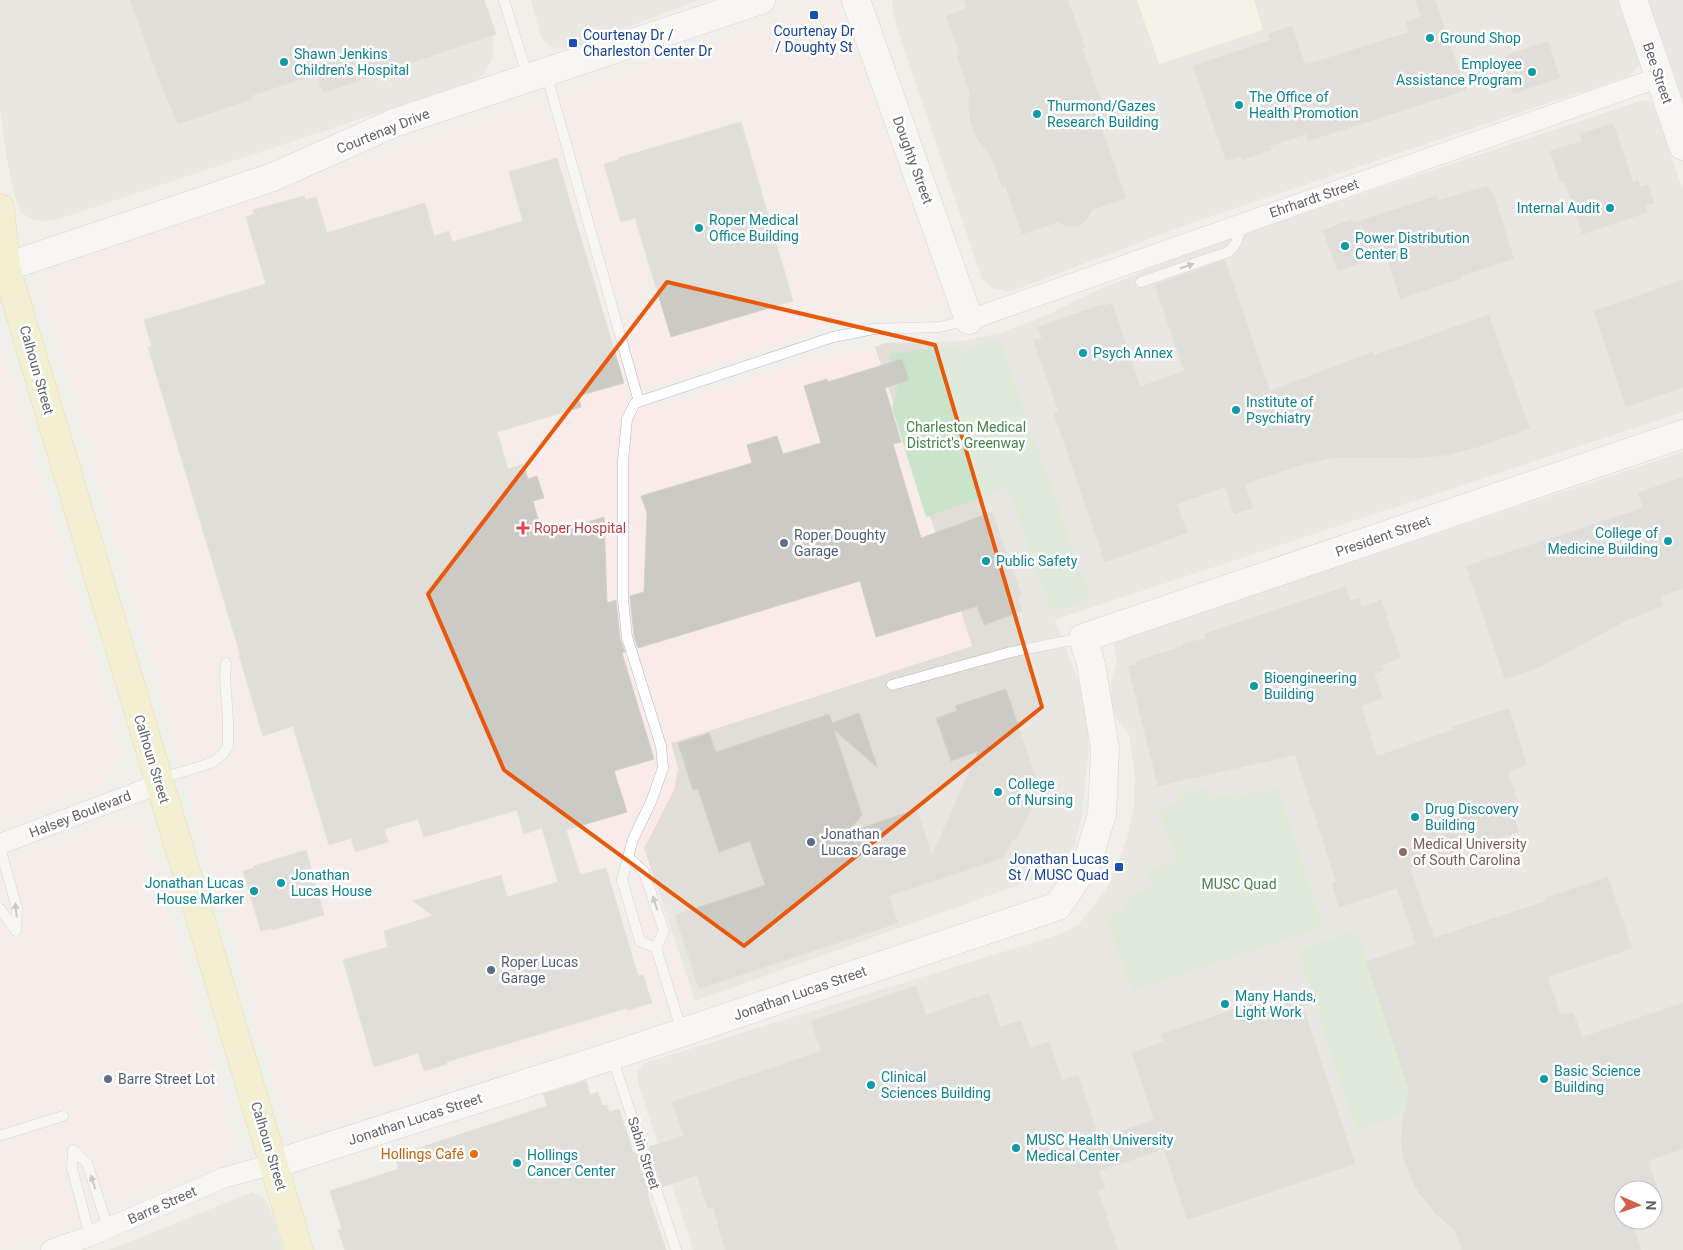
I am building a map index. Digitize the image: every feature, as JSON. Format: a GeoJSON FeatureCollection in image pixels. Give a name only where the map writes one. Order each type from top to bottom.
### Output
{"type":"FeatureCollection","features":[{"type":"Feature","properties":{"kind":"main road","name":"Calhoun Street"},"geometry":{"type":"LineString","coordinates":[[0,208],[2,266],[299,1250]]}},
{"type":"Feature","properties":{"kind":"street","name":"Courtenay Drive"},"geometry":{"type":"LineString","coordinates":[[2,266],[273,177],[394,123],[761,0]]}},
{"type":"Feature","properties":{"kind":"street","name":"Doughty Street"},"geometry":{"type":"LineString","coordinates":[[856,0],[969,320]]}},
{"type":"Feature","properties":{"kind":"street","name":"Bee Street"},"geometry":{"type":"LineString","coordinates":[[1634,0],[1683,146]]}},
{"type":"Feature","properties":{"kind":"street","name":"Ehrhardt Street"},"geometry":{"type":"LineString","coordinates":[[969,320],[1660,77]]}},
{"type":"Feature","properties":{"kind":"street","name":"President Street"},"geometry":{"type":"LineString","coordinates":[[1083,638],[1683,434]]}},
{"type":"Feature","properties":{"kind":"street","name":"Jonathan Lucas Street"},"geometry":{"type":"LineString","coordinates":[[274,1164],[682,1033],[1058,906],[1087,863],[1102,814],[1105,749],[1091,664],[1083,638]]}},
{"type":"Feature","properties":{"kind":"street","name":"Halsey Boulevard"},"geometry":{"type":"LineString","coordinates":[[0,846],[158,782]]}},
{"type":"Feature","properties":{"kind":"street","name":"Barre Street"},"geometry":{"type":"LineString","coordinates":[[51,1250],[90,1236],[223,1178],[274,1164]]}},
{"type":"Feature","properties":{"kind":"lane"},"geometry":{"type":"LineString","coordinates":[[504,0],[537,76],[640,402]]}},
{"type":"Feature","properties":{"kind":"lane"},"geometry":{"type":"LineString","coordinates":[[1141,282],[1228,252],[1236,243],[1242,224]]}},
{"type":"Feature","properties":{"kind":"lane"},"geometry":{"type":"LineString","coordinates":[[656,948],[640,940],[622,880],[632,839],[651,802],[663,768],[661,746],[627,637],[622,600],[623,461],[627,419],[635,403],[833,337],[874,329],[940,327],[969,320]]}},
{"type":"Feature","properties":{"kind":"lane"},"geometry":{"type":"LineString","coordinates":[[892,685],[1011,652],[1083,638]]}},
{"type":"Feature","properties":{"kind":"lane"},"geometry":{"type":"LineString","coordinates":[[158,782],[213,762],[223,754],[228,746],[226,663]]}},
{"type":"Feature","properties":{"kind":"lane"},"geometry":{"type":"LineString","coordinates":[[0,846],[17,908],[16,931],[0,909]]}},
{"type":"Feature","properties":{"kind":"lane"},"geometry":{"type":"LineString","coordinates":[[628,857],[644,872],[664,931],[656,948],[682,1033]]}},
{"type":"Feature","properties":{"kind":"lane","name":"Sabin Street"},"geometry":{"type":"LineString","coordinates":[[612,1056],[676,1250]]}},
{"type":"Feature","properties":{"kind":"lane"},"geometry":{"type":"LineString","coordinates":[[2,1135],[63,1116]]}},
{"type":"Feature","properties":{"kind":"lane"},"geometry":{"type":"LineString","coordinates":[[90,1236],[72,1168],[73,1150],[87,1163],[108,1228]]}},
{"type":"Feature","properties":{"kind":"highlighted area"},"geometry":{"type":"Polygon","coordinates":[[[667,282],[935,345],[1042,707],[744,946],[504,770],[428,594],[667,282]]]}},
{"type":"Feature","properties":{"kind":"shaded area"},"geometry":{"type":"Polygon","coordinates":[[[0,0],[482,0],[493,40],[493,56],[484,74],[474,81],[59,219],[34,220],[21,213],[7,160],[0,108],[0,0]]]}},
{"type":"Feature","properties":{"kind":"shaded area"},"geometry":{"type":"Polygon","coordinates":[[[531,0],[698,0],[579,46],[565,49],[552,47],[544,41],[540,34],[531,0]]]}},
{"type":"Feature","properties":{"kind":"shaded area"},"geometry":{"type":"Polygon","coordinates":[[[893,0],[1137,0],[1159,64],[1263,30],[1254,0],[1619,0],[1638,53],[1640,64],[1633,73],[1626,77],[1188,224],[1015,290],[1005,291],[993,288],[982,279],[897,28],[892,7],[893,0]]]}},
{"type":"Feature","properties":{"kind":"shaded area"},"geometry":{"type":"Polygon","coordinates":[[[1137,0],[1254,0],[1263,30],[1159,64],[1137,0]]]}},
{"type":"Feature","properties":{"kind":"shaded area"},"geometry":{"type":"Polygon","coordinates":[[[1648,0],[1683,0],[1683,100],[1648,0]]]}},
{"type":"Feature","properties":{"kind":"shaded area","name":"Roper Hospital"},"geometry":{"type":"Polygon","coordinates":[[[820,6],[841,9],[853,22],[945,291],[943,302],[932,310],[907,315],[860,315],[647,390],[648,410],[811,359],[875,347],[972,646],[671,743],[678,769],[674,790],[644,848],[695,1001],[323,1127],[308,1127],[294,1123],[282,1113],[45,297],[50,278],[59,263],[820,6]]]}},
{"type":"Feature","properties":{"kind":"shaded area"},"geometry":{"type":"Polygon","coordinates":[[[1643,100],[1652,103],[1656,111],[1683,191],[1683,412],[1057,619],[1055,622],[1079,682],[1087,720],[1089,751],[1081,819],[1075,845],[1064,859],[1052,870],[1030,881],[695,1001],[644,848],[657,823],[678,769],[671,743],[972,646],[875,347],[885,343],[962,341],[1000,333],[1047,315],[1095,291],[1197,249],[1643,100]]]}},
{"type":"Feature","properties":{"kind":"shaded area"},"geometry":{"type":"Polygon","coordinates":[[[0,336],[123,750],[118,767],[105,784],[0,823],[0,336]]]}},
{"type":"Feature","properties":{"kind":"shaded area","name":"Medical University of South Carolina"},"geometry":{"type":"Polygon","coordinates":[[[1683,452],[1683,1250],[693,1250],[638,1083],[637,1071],[645,1063],[1064,933],[1080,923],[1109,885],[1127,839],[1134,806],[1135,775],[1129,734],[1117,720],[1110,699],[1111,682],[1117,661],[1113,641],[1683,452]]]}},
{"type":"Feature","properties":{"kind":"shaded area"},"geometry":{"type":"Polygon","coordinates":[[[125,818],[136,820],[145,828],[236,1137],[234,1147],[229,1158],[214,1166],[136,1193],[92,1218],[39,1241],[0,1250],[0,864],[125,818]]]}},
{"type":"Feature","properties":{"kind":"shaded area"},"geometry":{"type":"Polygon","coordinates":[[[252,1192],[267,1201],[283,1250],[109,1250],[252,1192]]]}},
{"type":"Feature","properties":{"kind":"green space","name":"Charleston Medical District's Greenway"},"geometry":{"type":"Polygon","coordinates":[[[999,338],[1090,599],[1052,612],[1008,488],[926,517],[892,408],[898,386],[889,357],[892,353],[958,346],[961,352],[999,338]]]}},
{"type":"Feature","properties":{"kind":"green space","name":"MUSC Quad"},"geometry":{"type":"Polygon","coordinates":[[[1206,788],[1209,802],[1217,799],[1217,797],[1236,793],[1237,798],[1246,797],[1246,795],[1277,788],[1322,927],[1132,991],[1106,916],[1125,910],[1121,899],[1153,887],[1147,871],[1178,861],[1170,836],[1167,837],[1159,809],[1178,803],[1176,795],[1206,788]]]}},
{"type":"Feature","properties":{"kind":"green space"},"geometry":{"type":"Polygon","coordinates":[[[1356,930],[1415,1110],[1357,1130],[1298,950],[1356,930]]]}},
{"type":"Feature","properties":{"kind":"building","name":"Shawn Jenkins Children's Hospital"},"geometry":{"type":"Polygon","coordinates":[[[130,0],[484,0],[496,34],[323,93],[317,74],[251,96],[252,99],[178,124],[163,90],[130,0]]]}},
{"type":"Feature","properties":{"kind":"building","name":"Thurmond/Gazes Research Building"},"geometry":{"type":"Polygon","coordinates":[[[964,0],[1068,0],[1085,47],[1082,48],[1107,118],[1099,121],[1126,198],[1092,210],[1088,218],[1079,226],[1065,226],[1058,222],[1022,234],[1005,186],[1002,187],[991,156],[976,137],[970,120],[968,102],[970,94],[957,56],[960,55],[946,16],[967,8],[964,0]]]}},
{"type":"Feature","properties":{"kind":"building"},"geometry":{"type":"Polygon","coordinates":[[[1415,0],[1435,0],[1466,90],[1308,141],[1306,134],[1270,146],[1272,150],[1242,160],[1241,156],[1226,161],[1193,66],[1270,40],[1268,34],[1292,26],[1305,65],[1409,32],[1406,22],[1421,16],[1415,0]]]}},
{"type":"Feature","properties":{"kind":"building","name":"Employee Assistance Program"},"geometry":{"type":"Polygon","coordinates":[[[1548,41],[1560,78],[1513,94],[1504,66],[1510,64],[1507,55],[1548,41]]]}},
{"type":"Feature","properties":{"kind":"building","name":"Roper Medical Office Building"},"geometry":{"type":"Polygon","coordinates":[[[741,122],[793,301],[671,337],[635,218],[621,222],[604,164],[618,160],[618,158],[741,122]]]}},
{"type":"Feature","properties":{"kind":"building"},"geometry":{"type":"Polygon","coordinates":[[[1613,123],[1633,182],[1638,180],[1640,187],[1648,185],[1654,203],[1645,206],[1648,212],[1582,234],[1565,182],[1561,183],[1550,151],[1582,141],[1580,134],[1613,123]]]}},
{"type":"Feature","properties":{"kind":"building","name":"Roper Hospital"},"geometry":{"type":"Polygon","coordinates":[[[557,158],[624,383],[578,396],[581,407],[497,432],[508,469],[523,464],[528,479],[537,476],[544,498],[533,501],[543,536],[604,517],[607,603],[616,600],[620,638],[625,652],[622,653],[654,759],[614,771],[627,812],[566,830],[580,875],[606,868],[638,976],[643,975],[652,1003],[628,1010],[627,1008],[446,1062],[447,1064],[424,1071],[418,1053],[374,1067],[343,960],[388,947],[384,931],[433,916],[413,901],[501,875],[507,897],[558,882],[542,828],[524,834],[517,810],[424,837],[418,819],[384,829],[388,842],[355,852],[351,838],[329,845],[293,726],[263,736],[148,347],[152,346],[144,320],[266,284],[246,217],[254,214],[253,210],[304,196],[306,200],[316,197],[327,233],[425,203],[434,236],[449,231],[452,242],[523,221],[509,172],[557,158]]]}},
{"type":"Feature","properties":{"kind":"building"},"geometry":{"type":"Polygon","coordinates":[[[1488,186],[1491,193],[1493,192],[1514,259],[1461,276],[1462,278],[1400,299],[1386,254],[1338,271],[1323,231],[1339,224],[1352,220],[1353,223],[1436,196],[1437,201],[1488,186]]]}},
{"type":"Feature","properties":{"kind":"building","name":"Institute of Psychiatry"},"geometry":{"type":"Polygon","coordinates":[[[1225,260],[1270,391],[1372,352],[1374,355],[1489,315],[1530,428],[1478,447],[1447,455],[1415,458],[1332,458],[1301,465],[1245,484],[1253,508],[1234,514],[1225,487],[1177,504],[1187,533],[1105,562],[1054,414],[1059,412],[1033,340],[1042,338],[1038,327],[1103,304],[1103,306],[1112,303],[1140,387],[1184,371],[1155,285],[1225,260]]]}},
{"type":"Feature","properties":{"kind":"building"},"geometry":{"type":"Polygon","coordinates":[[[1683,280],[1683,387],[1626,407],[1594,311],[1683,280]]]}},
{"type":"Feature","properties":{"kind":"building","name":"Roper Doughty Garage"},"geometry":{"type":"Polygon","coordinates":[[[902,359],[909,380],[885,388],[901,442],[893,444],[921,538],[992,512],[1022,596],[1018,597],[1022,611],[984,625],[977,606],[876,637],[860,581],[638,648],[634,636],[630,596],[644,592],[647,513],[641,496],[752,463],[747,445],[777,436],[783,454],[821,443],[804,386],[827,379],[828,382],[902,359]]]}},
{"type":"Feature","properties":{"kind":"building"},"geometry":{"type":"Polygon","coordinates":[[[1683,477],[1683,589],[1660,596],[1663,606],[1627,620],[1540,667],[1505,679],[1466,566],[1643,508],[1638,493],[1683,477]]]}},
{"type":"Feature","properties":{"kind":"building"},"geometry":{"type":"Polygon","coordinates":[[[1345,587],[1350,601],[1359,598],[1362,607],[1381,600],[1401,658],[1382,665],[1384,670],[1374,674],[1383,698],[1361,706],[1377,756],[1453,730],[1452,727],[1509,708],[1527,765],[1508,772],[1517,800],[1509,803],[1519,832],[1410,868],[1434,938],[1546,901],[1545,898],[1608,877],[1632,948],[1548,977],[1561,1016],[1573,1012],[1582,1037],[1683,1003],[1683,1149],[1648,1161],[1654,1180],[1613,1180],[1613,1230],[1634,1230],[1641,1250],[1462,1250],[1455,1231],[1436,1214],[1419,1193],[1404,1160],[1401,1142],[1402,1124],[1409,1090],[1366,962],[1416,944],[1397,888],[1339,907],[1332,883],[1336,881],[1295,755],[1158,786],[1128,666],[1137,665],[1136,661],[1183,646],[1182,644],[1206,638],[1204,634],[1345,587]]]}},
{"type":"Feature","properties":{"kind":"building","name":"Jonathan Lucas Garage"},"geometry":{"type":"Polygon","coordinates":[[[1006,689],[1039,788],[1024,824],[1003,858],[889,896],[898,923],[699,989],[675,915],[765,885],[750,841],[719,852],[698,789],[693,790],[678,743],[709,733],[716,752],[829,714],[832,723],[859,713],[878,768],[834,730],[862,815],[847,833],[917,809],[932,856],[978,751],[951,761],[936,718],[957,711],[955,706],[1006,689]]]}},
{"type":"Feature","properties":{"kind":"building","name":"Jonathan Lucas House"},"geometry":{"type":"Polygon","coordinates":[[[306,850],[324,915],[272,930],[271,928],[261,931],[243,871],[306,850]]]}},
{"type":"Feature","properties":{"kind":"building"},"geometry":{"type":"Polygon","coordinates":[[[916,986],[926,1015],[989,993],[1000,1027],[1021,1020],[1030,1048],[1049,1042],[1062,1080],[1078,1075],[1099,1138],[1154,1120],[1132,1053],[1164,1042],[1161,1034],[1266,999],[1268,1007],[1300,997],[1355,1164],[1187,1220],[1164,1149],[1099,1171],[1105,1188],[1098,1191],[1118,1250],[725,1250],[713,1207],[708,1209],[697,1175],[662,1187],[649,1147],[684,1136],[672,1102],[821,1051],[811,1021],[916,986]]]}},
{"type":"Feature","properties":{"kind":"building","name":"Hollings Cancer Center"},"geometry":{"type":"Polygon","coordinates":[[[586,1081],[590,1095],[598,1092],[602,1106],[607,1105],[609,1112],[619,1109],[633,1152],[636,1152],[666,1250],[345,1250],[338,1230],[342,1229],[330,1191],[399,1169],[394,1156],[547,1106],[543,1094],[586,1081]]]}},
{"type":"Feature","properties":{"kind":"place","name":"Courtenay Dr / Doughty St"},"geometry":{"type":"Point","coordinates":[814,15]}},
{"type":"Feature","properties":{"kind":"place","name":"Ground Shop"},"geometry":{"type":"Point","coordinates":[1430,38]}},
{"type":"Feature","properties":{"kind":"place","name":"Courtenay Dr / Charleston Center Dr"},"geometry":{"type":"Point","coordinates":[573,43]}},
{"type":"Feature","properties":{"kind":"place","name":"Shawn Jenkins Children's Hospital"},"geometry":{"type":"Point","coordinates":[284,62]}},
{"type":"Feature","properties":{"kind":"place","name":"Employee Assistance Program"},"geometry":{"type":"Point","coordinates":[1532,72]}},
{"type":"Feature","properties":{"kind":"place","name":"The Office of Health Promotion"},"geometry":{"type":"Point","coordinates":[1239,105]}},
{"type":"Feature","properties":{"kind":"place","name":"Thurmond/Gazes Research Building"},"geometry":{"type":"Point","coordinates":[1037,114]}},
{"type":"Feature","properties":{"kind":"place","name":"Internal Audit"},"geometry":{"type":"Point","coordinates":[1610,208]}},
{"type":"Feature","properties":{"kind":"place","name":"Roper Medical Office Building"},"geometry":{"type":"Point","coordinates":[699,228]}},
{"type":"Feature","properties":{"kind":"place","name":"Power Distribution Center B"},"geometry":{"type":"Point","coordinates":[1345,246]}},
{"type":"Feature","properties":{"kind":"place","name":"Psych Annex"},"geometry":{"type":"Point","coordinates":[1083,353]}},
{"type":"Feature","properties":{"kind":"place","name":"Institute of Psychiatry"},"geometry":{"type":"Point","coordinates":[1236,410]}},
{"type":"Feature","properties":{"kind":"place","name":"Roper Hospital"},"geometry":{"type":"Point","coordinates":[523,528]}},
{"type":"Feature","properties":{"kind":"place","name":"College of Medicine Building"},"geometry":{"type":"Point","coordinates":[1668,541]}},
{"type":"Feature","properties":{"kind":"place","name":"Roper Doughty Garage"},"geometry":{"type":"Point","coordinates":[784,543]}},
{"type":"Feature","properties":{"kind":"place","name":"Public Safety"},"geometry":{"type":"Point","coordinates":[986,561]}},
{"type":"Feature","properties":{"kind":"place","name":"Bioengineering Building"},"geometry":{"type":"Point","coordinates":[1254,686]}},
{"type":"Feature","properties":{"kind":"place","name":"College of Nursing"},"geometry":{"type":"Point","coordinates":[998,792]}},
{"type":"Feature","properties":{"kind":"place","name":"Drug Discovery Building"},"geometry":{"type":"Point","coordinates":[1415,817]}},
{"type":"Feature","properties":{"kind":"place","name":"Jonathan Lucas Garage"},"geometry":{"type":"Point","coordinates":[811,842]}},
{"type":"Feature","properties":{"kind":"place","name":"Medical University of South Carolina"},"geometry":{"type":"Point","coordinates":[1403,852]}},
{"type":"Feature","properties":{"kind":"place","name":"Jonathan Lucas St / MUSC Quad"},"geometry":{"type":"Point","coordinates":[1119,867]}},
{"type":"Feature","properties":{"kind":"place","name":"Jonathan Lucas House"},"geometry":{"type":"Point","coordinates":[281,883]}},
{"type":"Feature","properties":{"kind":"place","name":"Jonathan Lucas House Marker"},"geometry":{"type":"Point","coordinates":[254,891]}},
{"type":"Feature","properties":{"kind":"place","name":"Roper Lucas Garage"},"geometry":{"type":"Point","coordinates":[491,970]}},
{"type":"Feature","properties":{"kind":"place","name":"Many Hands, Light Work"},"geometry":{"type":"Point","coordinates":[1225,1004]}},
{"type":"Feature","properties":{"kind":"place","name":"Barre Street Lot"},"geometry":{"type":"Point","coordinates":[108,1079]}},
{"type":"Feature","properties":{"kind":"place","name":"Basic Science Building"},"geometry":{"type":"Point","coordinates":[1544,1079]}},
{"type":"Feature","properties":{"kind":"place","name":"Clinical Sciences Building"},"geometry":{"type":"Point","coordinates":[871,1085]}},
{"type":"Feature","properties":{"kind":"place","name":"MUSC Health University Medical Center"},"geometry":{"type":"Point","coordinates":[1016,1148]}},
{"type":"Feature","properties":{"kind":"place","name":"Hollings Café"},"geometry":{"type":"Point","coordinates":[474,1154]}},
{"type":"Feature","properties":{"kind":"place","name":"Hollings Cancer Center"},"geometry":{"type":"Point","coordinates":[517,1163]}}]}
